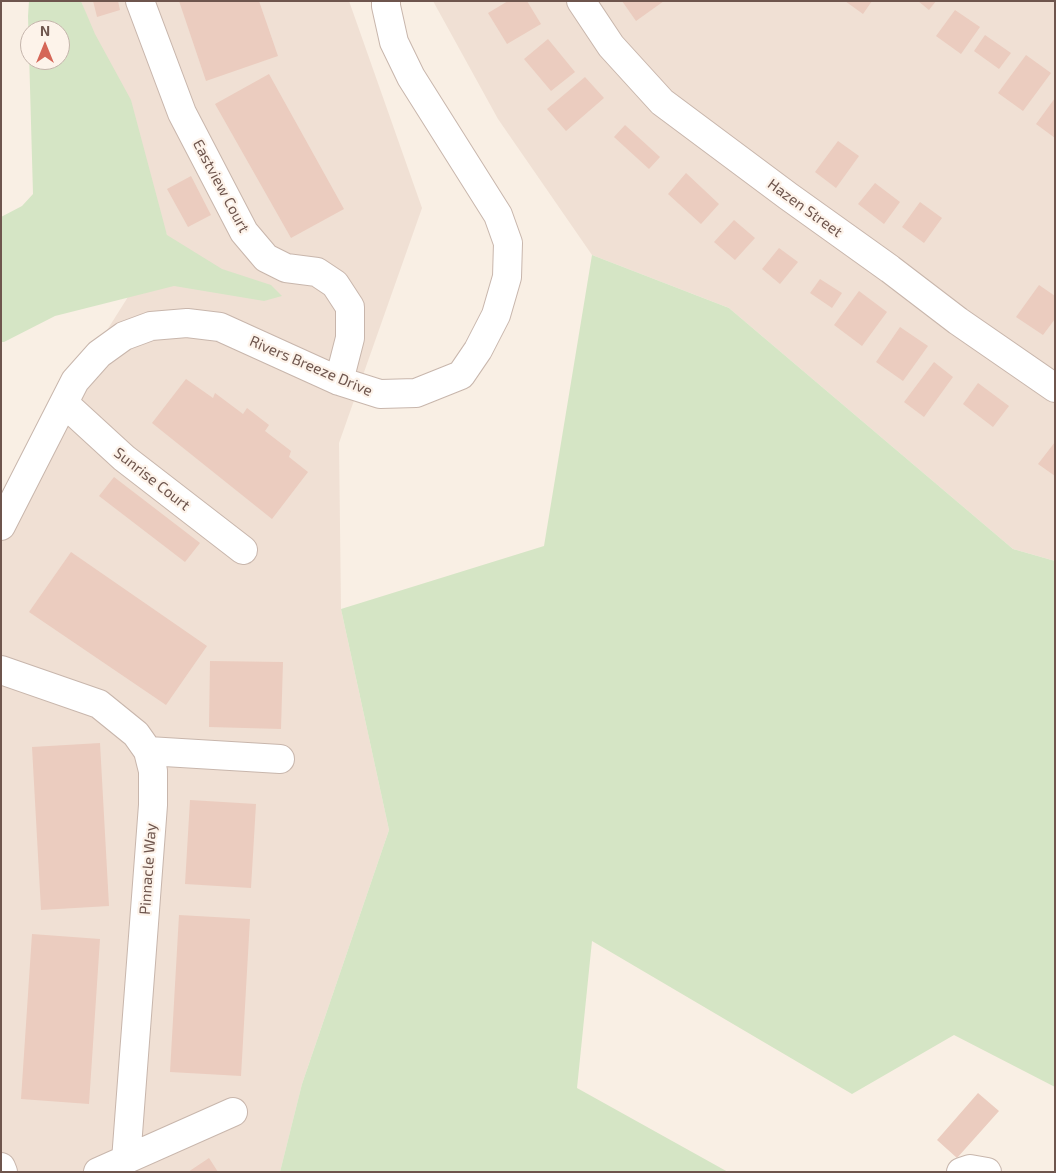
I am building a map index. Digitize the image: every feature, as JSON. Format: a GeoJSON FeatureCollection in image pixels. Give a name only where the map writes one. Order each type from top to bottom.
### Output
{"type":"FeatureCollection","features":[{"type":"Feature","properties":{"kind":"street","name":"Eastview Court"},"geometry":{"type":"LineString","coordinates":[[140,1],[182,113],[244,232],[266,258],[286,268],[317,272],[335,284],[350,306],[350,338],[339,381]]}},
{"type":"Feature","properties":{"kind":"street","name":"Rivers Breeze Drive"},"geometry":{"type":"LineString","coordinates":[[1,526],[75,381],[99,354],[124,336],[151,326],[187,323],[220,327],[339,381],[380,394],[416,393],[460,375],[478,350],[496,316],[507,277],[508,243],[498,215],[411,77],[394,42],[386,1]]}},
{"type":"Feature","properties":{"kind":"street","name":"Hazen Street"},"geometry":{"type":"LineString","coordinates":[[581,1],[611,46],[662,102],[958,321],[1055,388]]}},
{"type":"Feature","properties":{"kind":"street","name":"Sunrise Court"},"geometry":{"type":"LineString","coordinates":[[64,403],[124,458],[244,550]]}},
{"type":"Feature","properties":{"kind":"street","name":"Pinnacle Way"},"geometry":{"type":"LineString","coordinates":[[1,670],[99,704],[136,734],[148,751],[153,771],[153,805],[126,1160]]}},
{"type":"Feature","properties":{"kind":"street"},"geometry":{"type":"LineString","coordinates":[[148,751],[280,759]]}},
{"type":"Feature","properties":{"kind":"street"},"geometry":{"type":"LineString","coordinates":[[98,1172],[233,1112]]}},
{"type":"Feature","properties":{"kind":"street"},"geometry":{"type":"LineString","coordinates":[[1,1167],[4,1172]]}},
{"type":"Feature","properties":{"kind":"street"},"geometry":{"type":"LineString","coordinates":[[961,1172],[970,1169],[987,1172]]}},
{"type":"Feature","properties":{"kind":"shaded area"},"geometry":{"type":"Polygon","coordinates":[[[81,1],[349,1],[422,208],[339,443],[341,609],[389,830],[302,1084],[280,1172],[1,1172],[1,526],[75,381],[167,235],[81,1]]]}},
{"type":"Feature","properties":{"kind":"shaded area"},"geometry":{"type":"Polygon","coordinates":[[[433,1],[1055,1],[1055,561],[1013,549],[729,308],[592,255],[498,119],[433,1]]]}},
{"type":"Feature","properties":{"kind":"green space"},"geometry":{"type":"Polygon","coordinates":[[[29,1],[81,1],[95,34],[131,100],[167,235],[222,269],[271,285],[282,296],[264,301],[174,286],[55,316],[1,342],[1,217],[22,206],[33,194],[30,70],[70,70],[70,20],[28,20],[29,1]]]}},
{"type":"Feature","properties":{"kind":"green space"},"geometry":{"type":"Polygon","coordinates":[[[592,255],[729,308],[1013,549],[1055,561],[1055,1087],[954,1035],[852,1094],[592,941],[577,1088],[728,1172],[280,1172],[302,1084],[389,830],[341,609],[544,546],[592,255]]]}},
{"type":"Feature","properties":{"kind":"building"},"geometry":{"type":"Polygon","coordinates":[[[93,1],[118,1],[120,10],[97,17],[93,1]]]}},
{"type":"Feature","properties":{"kind":"building"},"geometry":{"type":"Polygon","coordinates":[[[179,1],[259,1],[278,56],[206,81],[179,1]]]}},
{"type":"Feature","properties":{"kind":"building"},"geometry":{"type":"Polygon","coordinates":[[[508,1],[527,1],[541,24],[507,44],[488,13],[508,1]]]}},
{"type":"Feature","properties":{"kind":"building"},"geometry":{"type":"Polygon","coordinates":[[[622,1],[664,1],[636,21],[622,1]]]}},
{"type":"Feature","properties":{"kind":"building"},"geometry":{"type":"Polygon","coordinates":[[[845,1],[872,1],[863,14],[845,1]]]}},
{"type":"Feature","properties":{"kind":"building"},"geometry":{"type":"Polygon","coordinates":[[[918,1],[936,1],[929,10],[918,1]]]}},
{"type":"Feature","properties":{"kind":"building"},"geometry":{"type":"Polygon","coordinates":[[[955,10],[980,27],[961,54],[936,36],[955,10]]]}},
{"type":"Feature","properties":{"kind":"building"},"geometry":{"type":"Polygon","coordinates":[[[985,35],[1011,53],[999,69],[974,51],[985,35]]]}},
{"type":"Feature","properties":{"kind":"building"},"geometry":{"type":"Polygon","coordinates":[[[548,39],[575,72],[551,91],[524,59],[548,39]]]}},
{"type":"Feature","properties":{"kind":"building"},"geometry":{"type":"Polygon","coordinates":[[[1026,55],[1051,73],[1023,111],[998,93],[1026,55]]]}},
{"type":"Feature","properties":{"kind":"building"},"geometry":{"type":"Polygon","coordinates":[[[269,74],[344,209],[291,238],[215,104],[269,74]]]}},
{"type":"Feature","properties":{"kind":"building"},"geometry":{"type":"Polygon","coordinates":[[[585,77],[604,98],[566,131],[547,109],[585,77]]]}},
{"type":"Feature","properties":{"kind":"building"},"geometry":{"type":"Polygon","coordinates":[[[1055,98],[1055,138],[1036,124],[1055,98]]]}},
{"type":"Feature","properties":{"kind":"building"},"geometry":{"type":"Polygon","coordinates":[[[625,125],[660,157],[649,169],[614,137],[625,125]]]}},
{"type":"Feature","properties":{"kind":"building"},"geometry":{"type":"Polygon","coordinates":[[[838,141],[859,156],[836,188],[815,172],[838,141]]]}},
{"type":"Feature","properties":{"kind":"building"},"geometry":{"type":"Polygon","coordinates":[[[686,173],[719,204],[701,224],[668,194],[686,173]]]}},
{"type":"Feature","properties":{"kind":"building"},"geometry":{"type":"Polygon","coordinates":[[[191,176],[211,215],[188,227],[167,189],[191,176]]]}},
{"type":"Feature","properties":{"kind":"building"},"geometry":{"type":"Polygon","coordinates":[[[875,183],[900,202],[884,224],[858,204],[875,183]]]}},
{"type":"Feature","properties":{"kind":"building"},"geometry":{"type":"Polygon","coordinates":[[[920,202],[942,218],[924,243],[902,227],[920,202]]]}},
{"type":"Feature","properties":{"kind":"building"},"geometry":{"type":"Polygon","coordinates":[[[734,220],[755,238],[735,260],[714,242],[734,220]]]}},
{"type":"Feature","properties":{"kind":"building"},"geometry":{"type":"Polygon","coordinates":[[[779,248],[798,262],[780,284],[762,269],[779,248]]]}},
{"type":"Feature","properties":{"kind":"building"},"geometry":{"type":"Polygon","coordinates":[[[820,279],[842,293],[832,308],[810,293],[820,279]]]}},
{"type":"Feature","properties":{"kind":"building"},"geometry":{"type":"Polygon","coordinates":[[[1039,285],[1055,296],[1055,319],[1043,335],[1016,317],[1039,285]]]}},
{"type":"Feature","properties":{"kind":"building"},"geometry":{"type":"Polygon","coordinates":[[[859,291],[887,312],[862,346],[834,325],[859,291]]]}},
{"type":"Feature","properties":{"kind":"building"},"geometry":{"type":"Polygon","coordinates":[[[900,327],[928,346],[903,381],[876,362],[900,327]]]}},
{"type":"Feature","properties":{"kind":"building"},"geometry":{"type":"Polygon","coordinates":[[[934,362],[953,377],[924,417],[904,402],[934,362]]]}},
{"type":"Feature","properties":{"kind":"building"},"geometry":{"type":"Polygon","coordinates":[[[186,379],[213,398],[215,393],[243,414],[247,408],[269,425],[265,431],[291,451],[289,457],[308,472],[272,519],[152,423],[186,379]]]}},
{"type":"Feature","properties":{"kind":"building"},"geometry":{"type":"Polygon","coordinates":[[[978,383],[1009,406],[993,427],[963,404],[978,383]]]}},
{"type":"Feature","properties":{"kind":"building"},"geometry":{"type":"Polygon","coordinates":[[[1055,442],[1055,476],[1038,464],[1055,442]]]}},
{"type":"Feature","properties":{"kind":"building"},"geometry":{"type":"Polygon","coordinates":[[[114,477],[200,543],[185,562],[99,496],[114,477]]]}},
{"type":"Feature","properties":{"kind":"building"},"geometry":{"type":"Polygon","coordinates":[[[71,552],[207,646],[166,705],[29,612],[71,552]]]}},
{"type":"Feature","properties":{"kind":"building"},"geometry":{"type":"Polygon","coordinates":[[[210,661],[283,662],[281,729],[209,727],[210,661]]]}},
{"type":"Feature","properties":{"kind":"building"},"geometry":{"type":"Polygon","coordinates":[[[100,743],[109,906],[41,910],[32,747],[100,743]]]}},
{"type":"Feature","properties":{"kind":"building"},"geometry":{"type":"Polygon","coordinates":[[[190,800],[256,804],[251,888],[185,884],[190,800]]]}},
{"type":"Feature","properties":{"kind":"building"},"geometry":{"type":"Polygon","coordinates":[[[179,915],[250,919],[241,1076],[170,1072],[179,915]]]}},
{"type":"Feature","properties":{"kind":"building"},"geometry":{"type":"Polygon","coordinates":[[[32,934],[100,939],[89,1104],[21,1099],[32,934]]]}},
{"type":"Feature","properties":{"kind":"building"},"geometry":{"type":"Polygon","coordinates":[[[978,1093],[999,1111],[957,1158],[937,1140],[978,1093]]]}},
{"type":"Feature","properties":{"kind":"building"},"geometry":{"type":"Polygon","coordinates":[[[209,1158],[218,1172],[188,1172],[209,1158]]]}}]}
